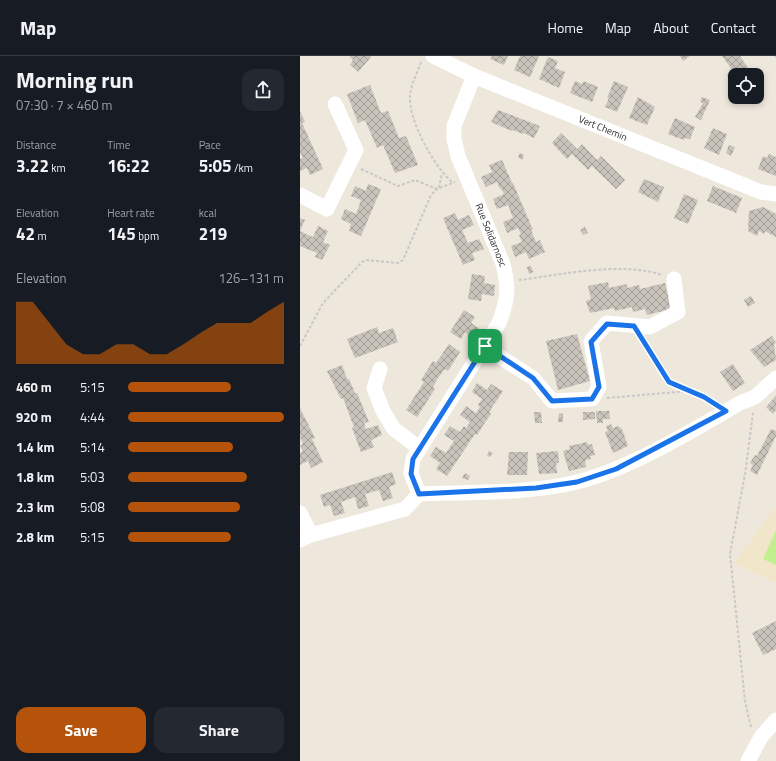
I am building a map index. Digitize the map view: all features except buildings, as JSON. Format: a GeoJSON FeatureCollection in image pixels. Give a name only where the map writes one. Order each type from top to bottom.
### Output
{"type":"FeatureCollection","features":[{"type":"Feature","properties":{"kind":"street","name":"Vert Chemin"},"geometry":{"type":"LineString","coordinates":[[433,56],[474,76],[761,192],[776,194]]}},
{"type":"Feature","properties":{"kind":"street","name":"Rue Solidarnosc"},"geometry":{"type":"LineString","coordinates":[[419,494],[411,474],[413,459],[485,346],[503,314],[508,298],[508,281],[504,264],[458,156],[454,138],[454,126],[474,76]]}},
{"type":"Feature","properties":{"kind":"street"},"geometry":{"type":"LineString","coordinates":[[300,195],[327,209],[356,150],[336,104]]}},
{"type":"Feature","properties":{"kind":"street"},"geometry":{"type":"LineString","coordinates":[[485,346],[533,378],[552,401],[592,399],[599,387],[591,342],[607,324],[650,327],[678,312],[674,279]]}},
{"type":"Feature","properties":{"kind":"street"},"geometry":{"type":"LineString","coordinates":[[380,369],[374,388],[383,412],[394,429],[419,448]]}},
{"type":"Feature","properties":{"kind":"street"},"geometry":{"type":"LineString","coordinates":[[300,513],[305,538],[405,509],[419,494],[536,488],[577,482],[616,469],[726,411],[755,398],[776,378]]}},
{"type":"Feature","properties":{"kind":"street"},"geometry":{"type":"LineString","coordinates":[[748,761],[755,746],[776,720]]}},
{"type":"Feature","properties":{"kind":"path"},"geometry":{"type":"LineString","coordinates":[[423,56],[410,94],[411,112],[442,173],[453,182]]}},
{"type":"Feature","properties":{"kind":"path"},"geometry":{"type":"LineString","coordinates":[[349,164],[398,186],[415,180],[438,188],[467,177]]}},
{"type":"Feature","properties":{"kind":"path"},"geometry":{"type":"LineString","coordinates":[[300,346],[323,303],[362,262],[366,260],[398,263],[403,260],[429,200],[438,188],[442,173]]}},
{"type":"Feature","properties":{"kind":"path"},"geometry":{"type":"LineString","coordinates":[[508,281],[598,269],[652,272]]}},
{"type":"Feature","properties":{"kind":"path"},"geometry":{"type":"LineString","coordinates":[[634,326],[669,382],[690,391],[726,411]]}},
{"type":"Feature","properties":{"kind":"path"},"geometry":{"type":"LineString","coordinates":[[592,399],[690,391]]}},
{"type":"Feature","properties":{"kind":"path"},"geometry":{"type":"LineString","coordinates":[[755,398],[730,554],[745,701],[755,746]]}},
{"type":"Feature","properties":{"kind":"shaded area"},"geometry":{"type":"Polygon","coordinates":[[[776,506],[776,583],[734,563],[776,506]]]}},
{"type":"Feature","properties":{"kind":"green space"},"geometry":{"type":"Polygon","coordinates":[[[776,530],[776,565],[763,559],[776,530]]]}},
{"type":"Feature","properties":{"kind":"route"},"geometry":{"type":"LineString","coordinates":[[607,324],[634,326],[655,357],[669,382],[704,397],[726,411],[651,452],[616,469],[577,482],[536,488],[419,494],[411,474],[413,459],[485,346],[533,378],[552,401],[592,399],[599,387],[591,342],[607,324]]}}]}
